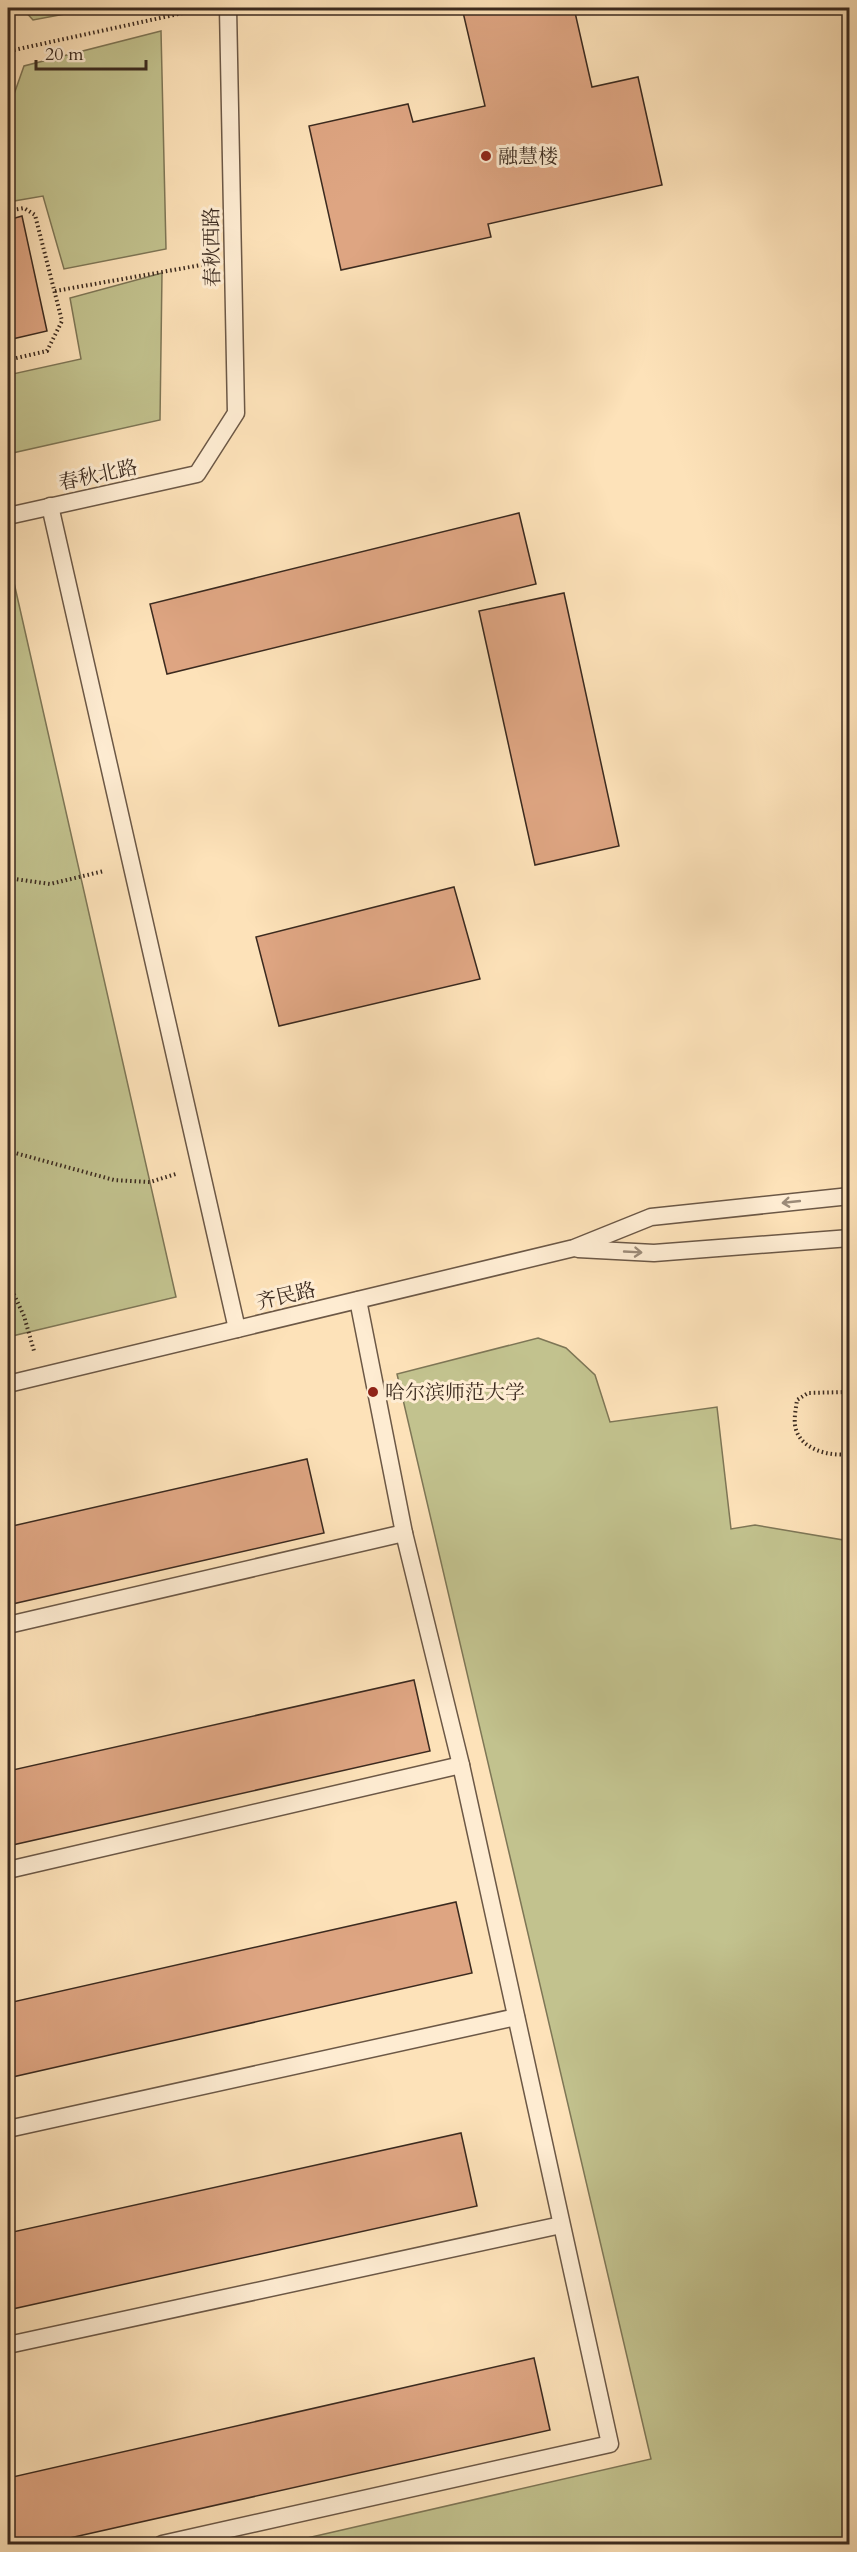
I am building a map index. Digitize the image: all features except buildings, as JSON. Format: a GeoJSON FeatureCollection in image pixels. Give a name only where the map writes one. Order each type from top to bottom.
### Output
{"type":"FeatureCollection","features":[{"type":"Feature","properties":{"kind":"lane","name":"春秋西路"},"geometry":{"type":"LineString","coordinates":[[197,474],[236,413],[228,8]]}},
{"type":"Feature","properties":{"kind":"lane","name":"春秋北路"},"geometry":{"type":"LineString","coordinates":[[8,516],[197,474]]}},
{"type":"Feature","properties":{"kind":"lane"},"geometry":{"type":"LineString","coordinates":[[50,506],[237,1329]]}},
{"type":"Feature","properties":{"kind":"lane"},"geometry":{"type":"LineString","coordinates":[[574,1248],[651,1217],[849,1196]]}},
{"type":"Feature","properties":{"kind":"lane"},"geometry":{"type":"LineString","coordinates":[[574,1248],[654,1253],[849,1238]]}},
{"type":"Feature","properties":{"kind":"lane","name":"齐民路"},"geometry":{"type":"LineString","coordinates":[[8,1384],[574,1248]]}},
{"type":"Feature","properties":{"kind":"lane"},"geometry":{"type":"LineString","coordinates":[[162,2544],[610,2444],[460,1765],[404,1533],[358,1300]]}},
{"type":"Feature","properties":{"kind":"lane"},"geometry":{"type":"LineString","coordinates":[[8,1625],[404,1533]]}},
{"type":"Feature","properties":{"kind":"lane"},"geometry":{"type":"LineString","coordinates":[[8,1870],[460,1765]]}},
{"type":"Feature","properties":{"kind":"lane"},"geometry":{"type":"LineString","coordinates":[[8,2129],[516,2017]]}},
{"type":"Feature","properties":{"kind":"lane"},"geometry":{"type":"LineString","coordinates":[[8,2345],[561,2225]]}},
{"type":"Feature","properties":{"kind":"path"},"geometry":{"type":"LineString","coordinates":[[8,61],[14,50],[207,8]]}},
{"type":"Feature","properties":{"kind":"path"},"geometry":{"type":"LineString","coordinates":[[8,45],[14,50]]}},
{"type":"Feature","properties":{"kind":"path"},"geometry":{"type":"LineString","coordinates":[[8,211],[24,208],[35,215],[62,321],[47,351],[8,360]]}},
{"type":"Feature","properties":{"kind":"path"},"geometry":{"type":"LineString","coordinates":[[54,291],[233,260]]}},
{"type":"Feature","properties":{"kind":"path"},"geometry":{"type":"LineString","coordinates":[[8,878],[50,884],[131,864]]}},
{"type":"Feature","properties":{"kind":"path"},"geometry":{"type":"LineString","coordinates":[[8,1151],[114,1180],[150,1182],[200,1167]]}},
{"type":"Feature","properties":{"kind":"path"},"geometry":{"type":"LineString","coordinates":[[8,1282],[24,1316],[41,1376]]}},
{"type":"Feature","properties":{"kind":"path"},"geometry":{"type":"LineString","coordinates":[[849,1395],[847,1392],[808,1393],[797,1400],[795,1426],[804,1444],[821,1452],[849,1454]]}},
{"type":"Feature","properties":{"kind":"green space"},"geometry":{"type":"Polygon","coordinates":[[[22,8],[97,8],[33,20],[22,8]]]}},
{"type":"Feature","properties":{"kind":"green space"},"geometry":{"type":"Polygon","coordinates":[[[161,31],[166,249],[64,269],[43,196],[8,202],[8,98],[13,97],[24,66],[161,31]]]}},
{"type":"Feature","properties":{"kind":"green space"},"geometry":{"type":"Polygon","coordinates":[[[162,273],[160,420],[8,454],[8,375],[81,359],[70,298],[162,273]]]}},
{"type":"Feature","properties":{"kind":"green space"},"geometry":{"type":"Polygon","coordinates":[[[10,565],[176,1297],[8,1337],[8,566],[10,565]]]}},
{"type":"Feature","properties":{"kind":"green space"},"geometry":{"type":"Polygon","coordinates":[[[538,1338],[566,1348],[595,1375],[610,1422],[717,1407],[731,1529],[755,1525],[849,1541],[849,2544],[281,2544],[651,2459],[397,1374],[538,1338]]]}},
{"type":"Feature","properties":{"kind":"place","name":"融慧楼"},"geometry":{"type":"Point","coordinates":[486,156]}},
{"type":"Feature","properties":{"kind":"place","name":"哈尔滨师范大学"},"geometry":{"type":"Point","coordinates":[373,1392]}}]}
